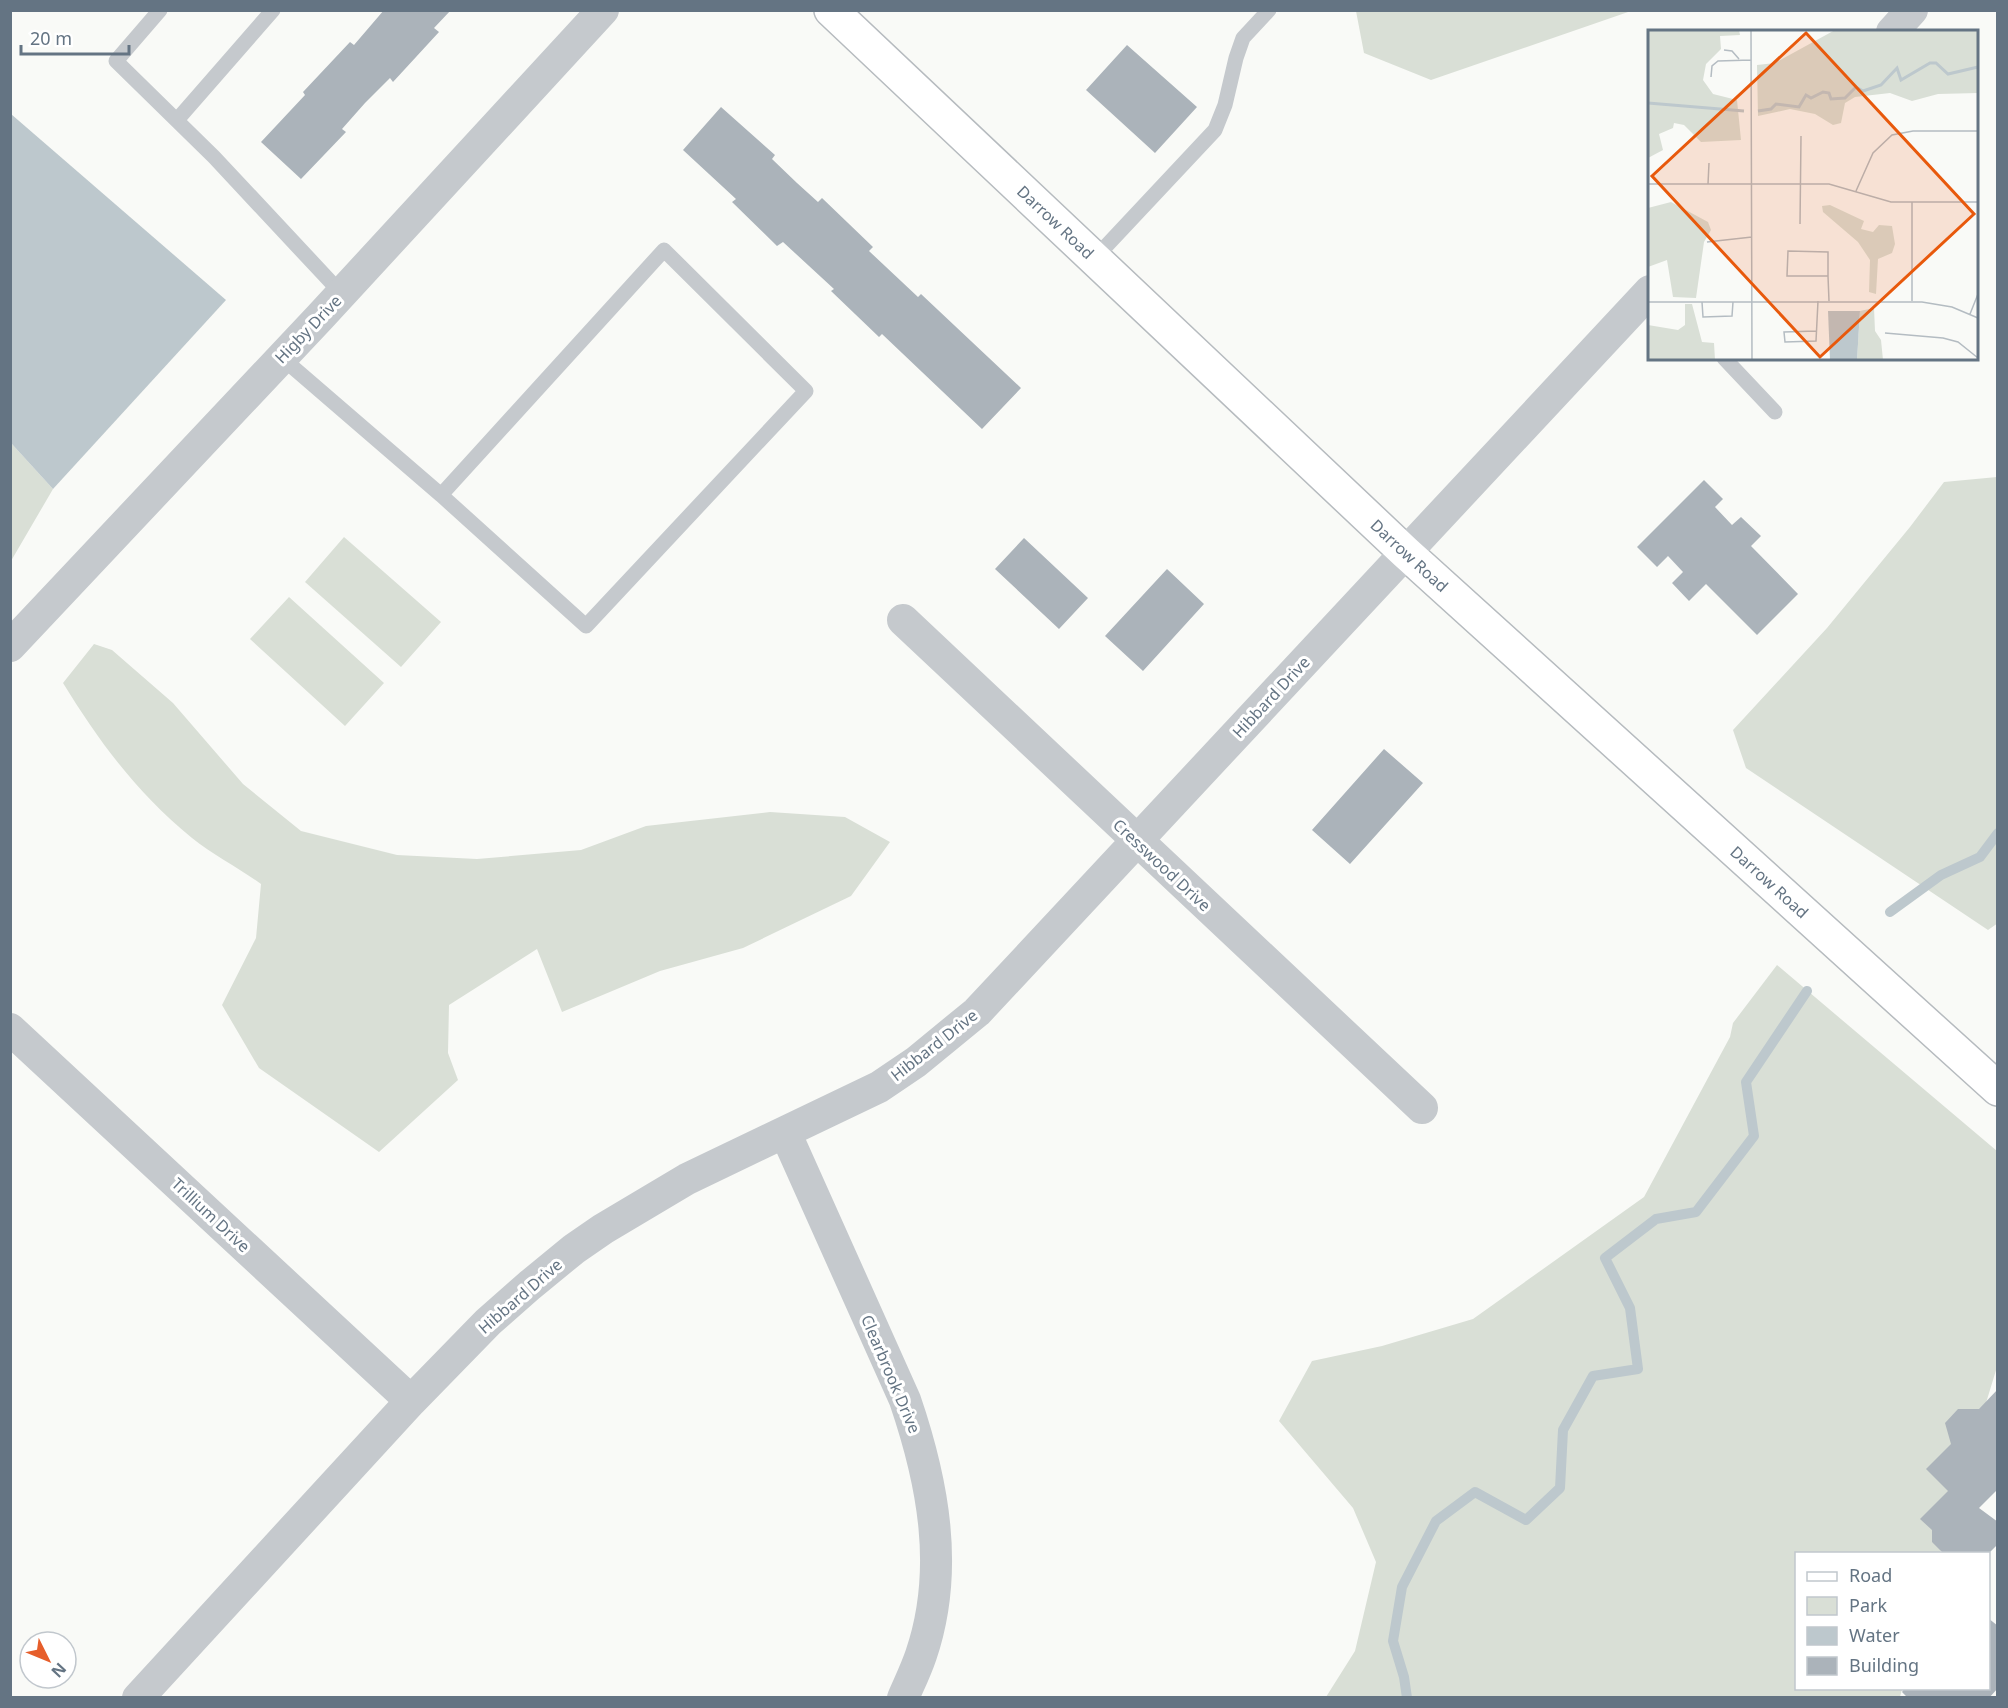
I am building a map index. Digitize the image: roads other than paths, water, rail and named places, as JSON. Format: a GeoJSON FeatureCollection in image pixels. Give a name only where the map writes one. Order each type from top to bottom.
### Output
{"type":"FeatureCollection","features":[{"type":"Feature","properties":{"kind":"main road","name":"Darrow Road"},"geometry":{"type":"LineString","coordinates":[[831,10],[1405,552],[1998,1089]]}},
{"type":"Feature","properties":{"kind":"street","name":"Higby Drive"},"geometry":{"type":"LineString","coordinates":[[10,646],[342,294],[603,10]]}},
{"type":"Feature","properties":{"kind":"street"},"geometry":{"type":"LineString","coordinates":[[1894,30],[1912,10]]}},
{"type":"Feature","properties":{"kind":"street","name":"Hibbard Drive"},"geometry":{"type":"LineString","coordinates":[[138,1698],[411,1401],[488,1322],[574,1249],[687,1179],[879,1087],[916,1062],[977,1012],[1648,293]]}},
{"type":"Feature","properties":{"kind":"street","name":"Cresswood Drive"},"geometry":{"type":"LineString","coordinates":[[903,620],[1422,1108]]}},
{"type":"Feature","properties":{"kind":"street","name":"Trillium Drive"},"geometry":{"type":"LineString","coordinates":[[10,1029],[411,1401]]}},
{"type":"Feature","properties":{"kind":"street","name":"Clearbrook Drive"},"geometry":{"type":"LineString","coordinates":[[785,1132],[905,1400],[920,1443],[930,1489],[937,1543],[934,1600],[921,1655],[903,1698]]}},
{"type":"Feature","properties":{"kind":"lane"},"geometry":{"type":"LineString","coordinates":[[160,10],[116,61],[177,120],[342,294]]}},
{"type":"Feature","properties":{"kind":"lane"},"geometry":{"type":"LineString","coordinates":[[177,120],[273,10]]}},
{"type":"Feature","properties":{"kind":"lane"},"geometry":{"type":"LineString","coordinates":[[1095,258],[1215,130],[1225,105],[1243,38],[1269,10]]}},
{"type":"Feature","properties":{"kind":"lane"},"geometry":{"type":"LineString","coordinates":[[281,357],[441,495],[586,626],[806,391],[664,250],[441,495]]}},
{"type":"Feature","properties":{"kind":"lane"},"geometry":{"type":"LineString","coordinates":[[1726,360],[1775,412]]}},
{"type":"Feature","properties":{"kind":"water"},"geometry":{"type":"Polygon","coordinates":[[[11,114],[226,300],[53,489],[11,443],[11,114]]]}},
{"type":"Feature","properties":{"kind":"waterway"},"geometry":{"type":"LineString","coordinates":[[1890,912],[1941,875],[1980,857],[1998,833]]}},
{"type":"Feature","properties":{"kind":"waterway"},"geometry":{"type":"LineString","coordinates":[[1407,1698],[1404,1677],[1393,1641],[1402,1587],[1436,1521],[1475,1492],[1526,1520],[1560,1488],[1563,1430],[1593,1376],[1638,1369],[1630,1308],[1605,1258],[1656,1219],[1696,1212],[1754,1136],[1746,1082],[1807,991]]}}]}
